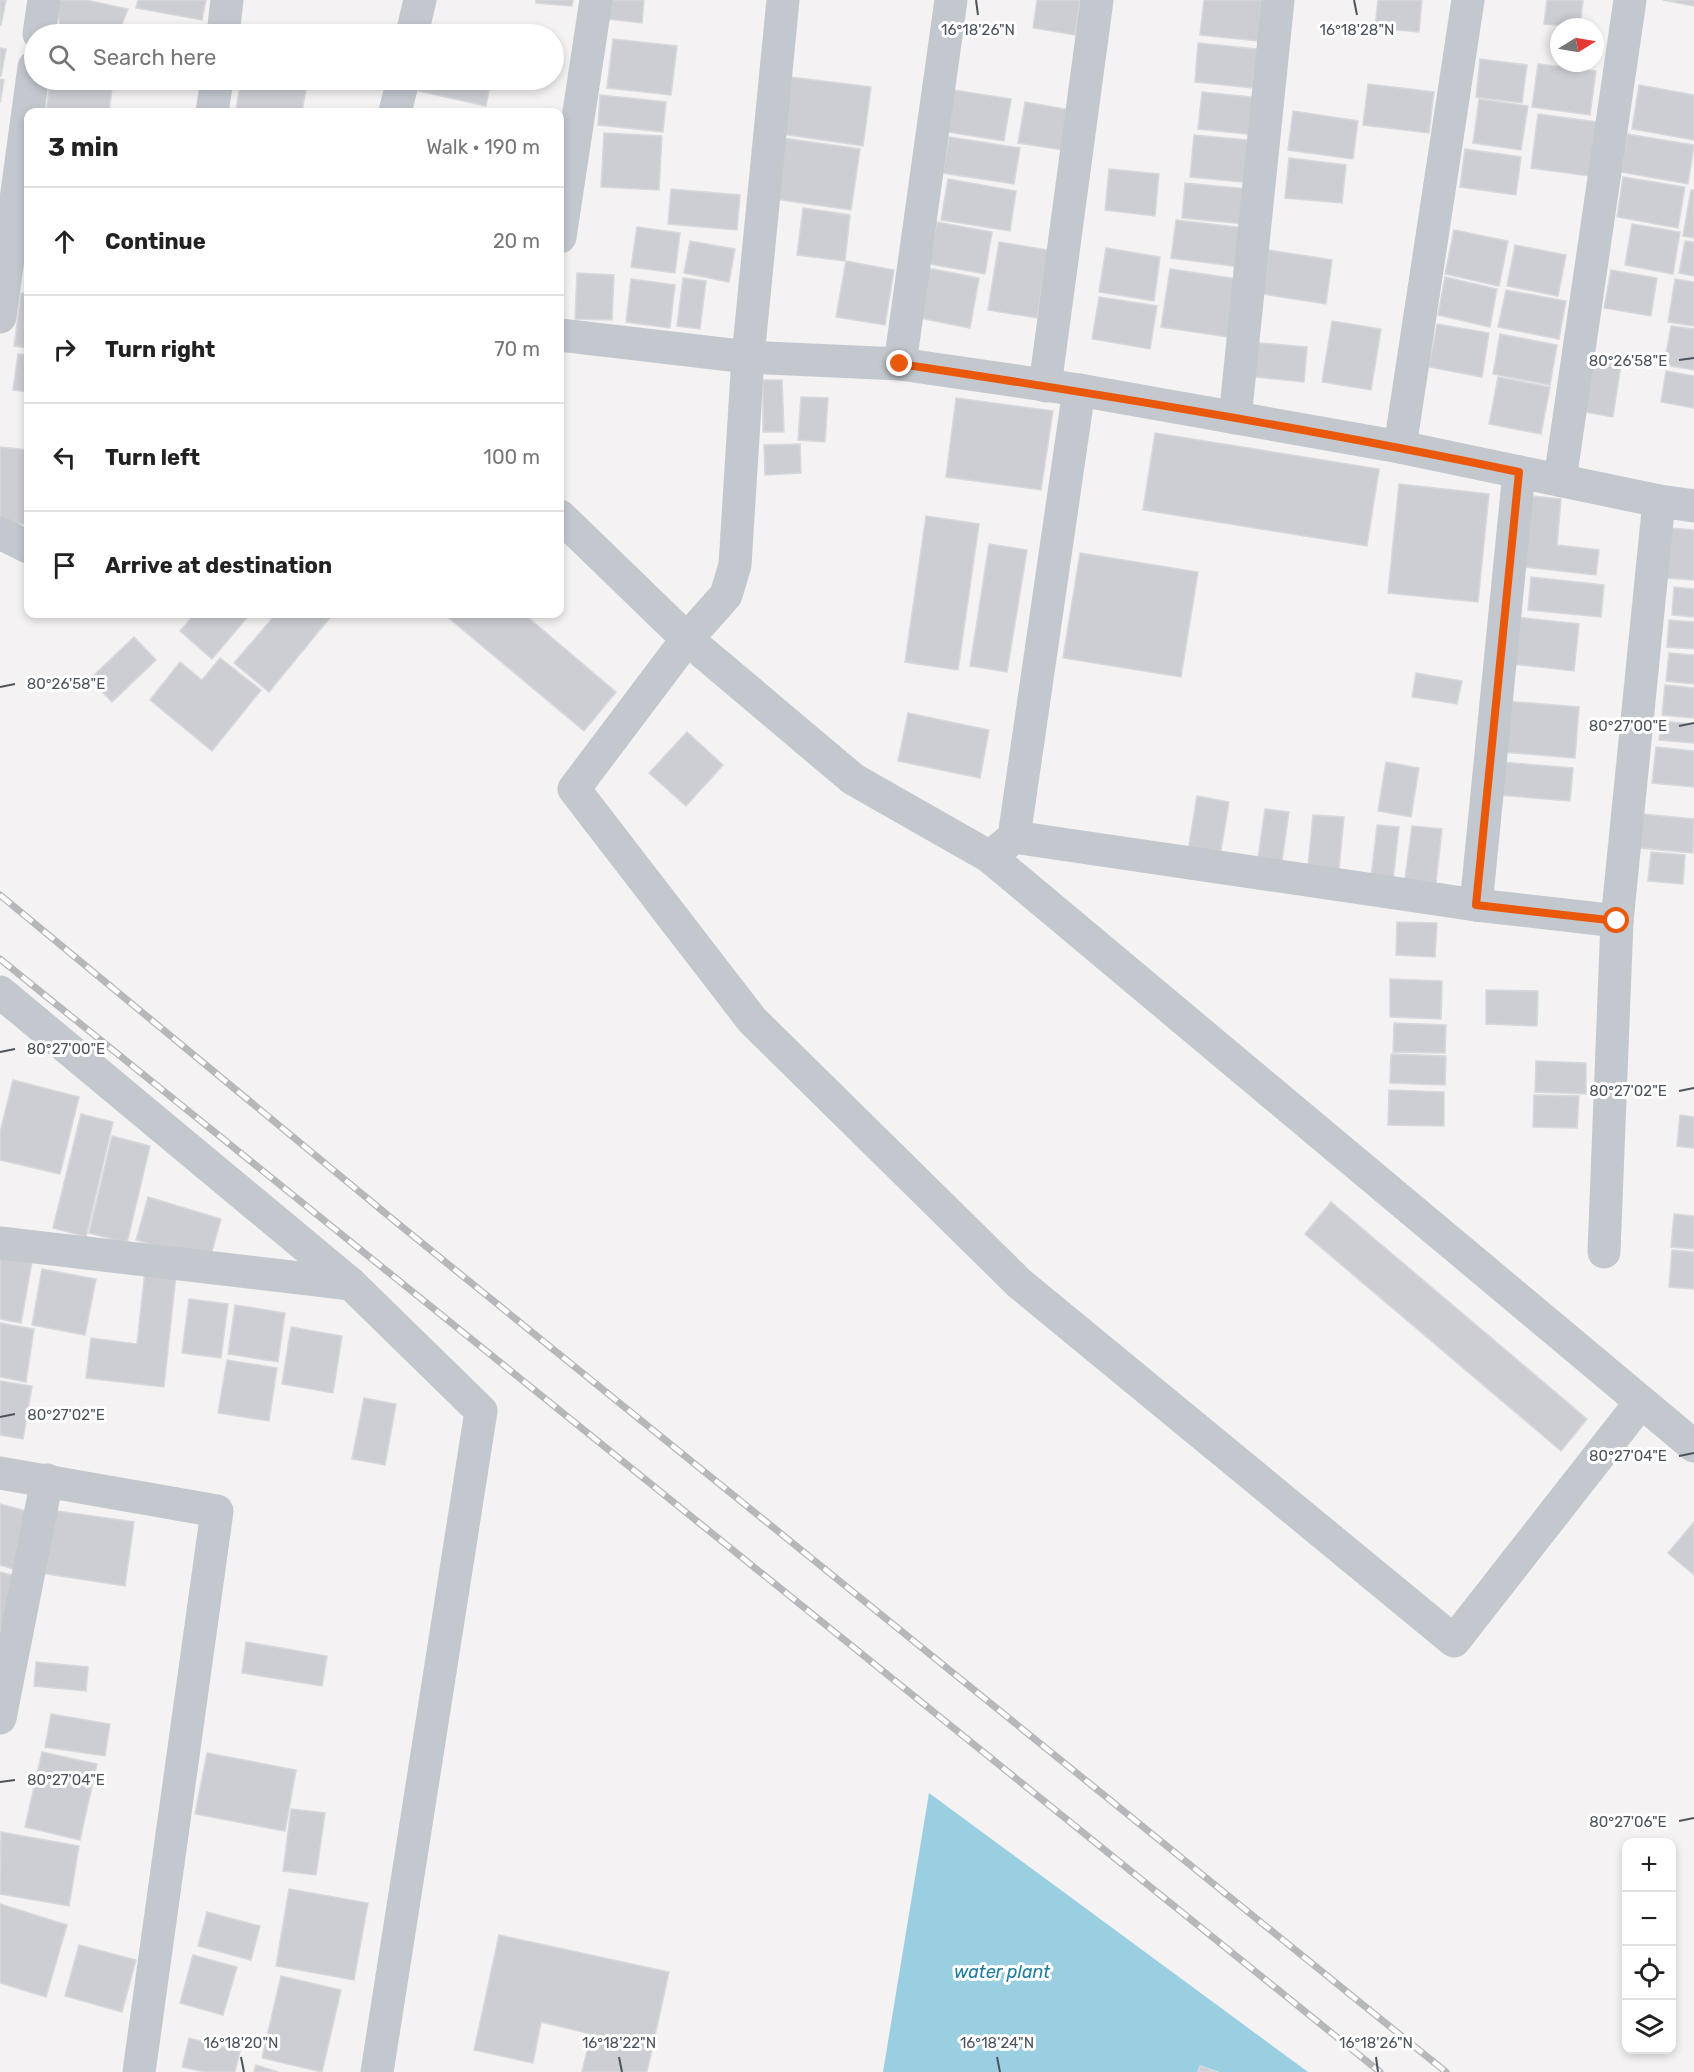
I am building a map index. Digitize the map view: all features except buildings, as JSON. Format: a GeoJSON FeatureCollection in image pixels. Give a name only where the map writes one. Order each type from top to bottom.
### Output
{"type":"FeatureCollection","features":[{"type":"Feature","properties":{"kind":"street"},"geometry":{"type":"LineString","coordinates":[[40,24],[44,0]]}},
{"type":"Feature","properties":{"kind":"street"},"geometry":{"type":"LineString","coordinates":[[224,24],[227,0]]}},
{"type":"Feature","properties":{"kind":"street"},"geometry":{"type":"LineString","coordinates":[[414,24],[420,0]]}},
{"type":"Feature","properties":{"kind":"street"},"geometry":{"type":"LineString","coordinates":[[564,211],[596,0]]}},
{"type":"Feature","properties":{"kind":"street"},"geometry":{"type":"LineString","coordinates":[[783,0],[748,357],[735,565],[726,595],[687,639],[574,789],[752,1020],[1019,1283],[1454,1641],[1641,1402]]}},
{"type":"Feature","properties":{"kind":"street"},"geometry":{"type":"LineString","coordinates":[[900,364],[951,0]]}},
{"type":"Feature","properties":{"kind":"street"},"geometry":{"type":"LineString","coordinates":[[1045,386],[1097,0]]}},
{"type":"Feature","properties":{"kind":"street"},"geometry":{"type":"LineString","coordinates":[[1235,418],[1278,0]]}},
{"type":"Feature","properties":{"kind":"street"},"geometry":{"type":"LineString","coordinates":[[1400,447],[1468,0]]}},
{"type":"Feature","properties":{"kind":"street"},"geometry":{"type":"LineString","coordinates":[[1560,480],[1630,0]]}},
{"type":"Feature","properties":{"kind":"street"},"geometry":{"type":"LineString","coordinates":[[30,108],[32,90]]}},
{"type":"Feature","properties":{"kind":"street"},"geometry":{"type":"LineString","coordinates":[[213,108],[215,90]]}},
{"type":"Feature","properties":{"kind":"street"},"geometry":{"type":"LineString","coordinates":[[397,108],[401,90]]}},
{"type":"Feature","properties":{"kind":"street"},"geometry":{"type":"LineString","coordinates":[[0,317],[12,274],[24,161]]}},
{"type":"Feature","properties":{"kind":"street"},"geometry":{"type":"LineString","coordinates":[[564,335],[748,357],[900,364],[1079,390],[1400,447],[1659,501],[1694,506]]}},
{"type":"Feature","properties":{"kind":"street"},"geometry":{"type":"LineString","coordinates":[[1002,847],[1079,390]]}},
{"type":"Feature","properties":{"kind":"street"},"geometry":{"type":"LineString","coordinates":[[1476,905],[1519,472]]}},
{"type":"Feature","properties":{"kind":"street"},"geometry":{"type":"LineString","coordinates":[[1604,1252],[1617,921],[1659,501]]}},
{"type":"Feature","properties":{"kind":"street"},"geometry":{"type":"LineString","coordinates":[[564,520],[687,639],[853,779],[1002,847],[1694,1446]]}},
{"type":"Feature","properties":{"kind":"street"},"geometry":{"type":"LineString","coordinates":[[0,533],[24,545]]}},
{"type":"Feature","properties":{"kind":"street"},"geometry":{"type":"LineString","coordinates":[[1002,847],[1617,921]]}},
{"type":"Feature","properties":{"kind":"street"},"geometry":{"type":"LineString","coordinates":[[0,992],[351,1284],[481,1412],[377,2072]]}},
{"type":"Feature","properties":{"kind":"street"},"geometry":{"type":"LineString","coordinates":[[0,1243],[351,1284]]}},
{"type":"Feature","properties":{"kind":"street"},"geometry":{"type":"LineString","coordinates":[[0,1473],[217,1512],[139,2072]]}},
{"type":"Feature","properties":{"kind":"street"},"geometry":{"type":"LineString","coordinates":[[0,1718],[47,1480]]}},
{"type":"Feature","properties":{"kind":"water","name":"water plant"},"geometry":{"type":"Polygon","coordinates":[[[929,1793],[1308,2072],[883,2072],[929,1793]]]}},
{"type":"Feature","properties":{"kind":"railway"},"geometry":{"type":"LineString","coordinates":[[0,895],[396,1222],[1446,2072]]}},
{"type":"Feature","properties":{"kind":"railway"},"geometry":{"type":"LineString","coordinates":[[0,959],[1380,2072]]}},
{"type":"Feature","properties":{"kind":"route"},"geometry":{"type":"LineString","coordinates":[[900,364],[1079,390],[1400,447],[1519,472],[1476,905],[1617,921]]}}]}
